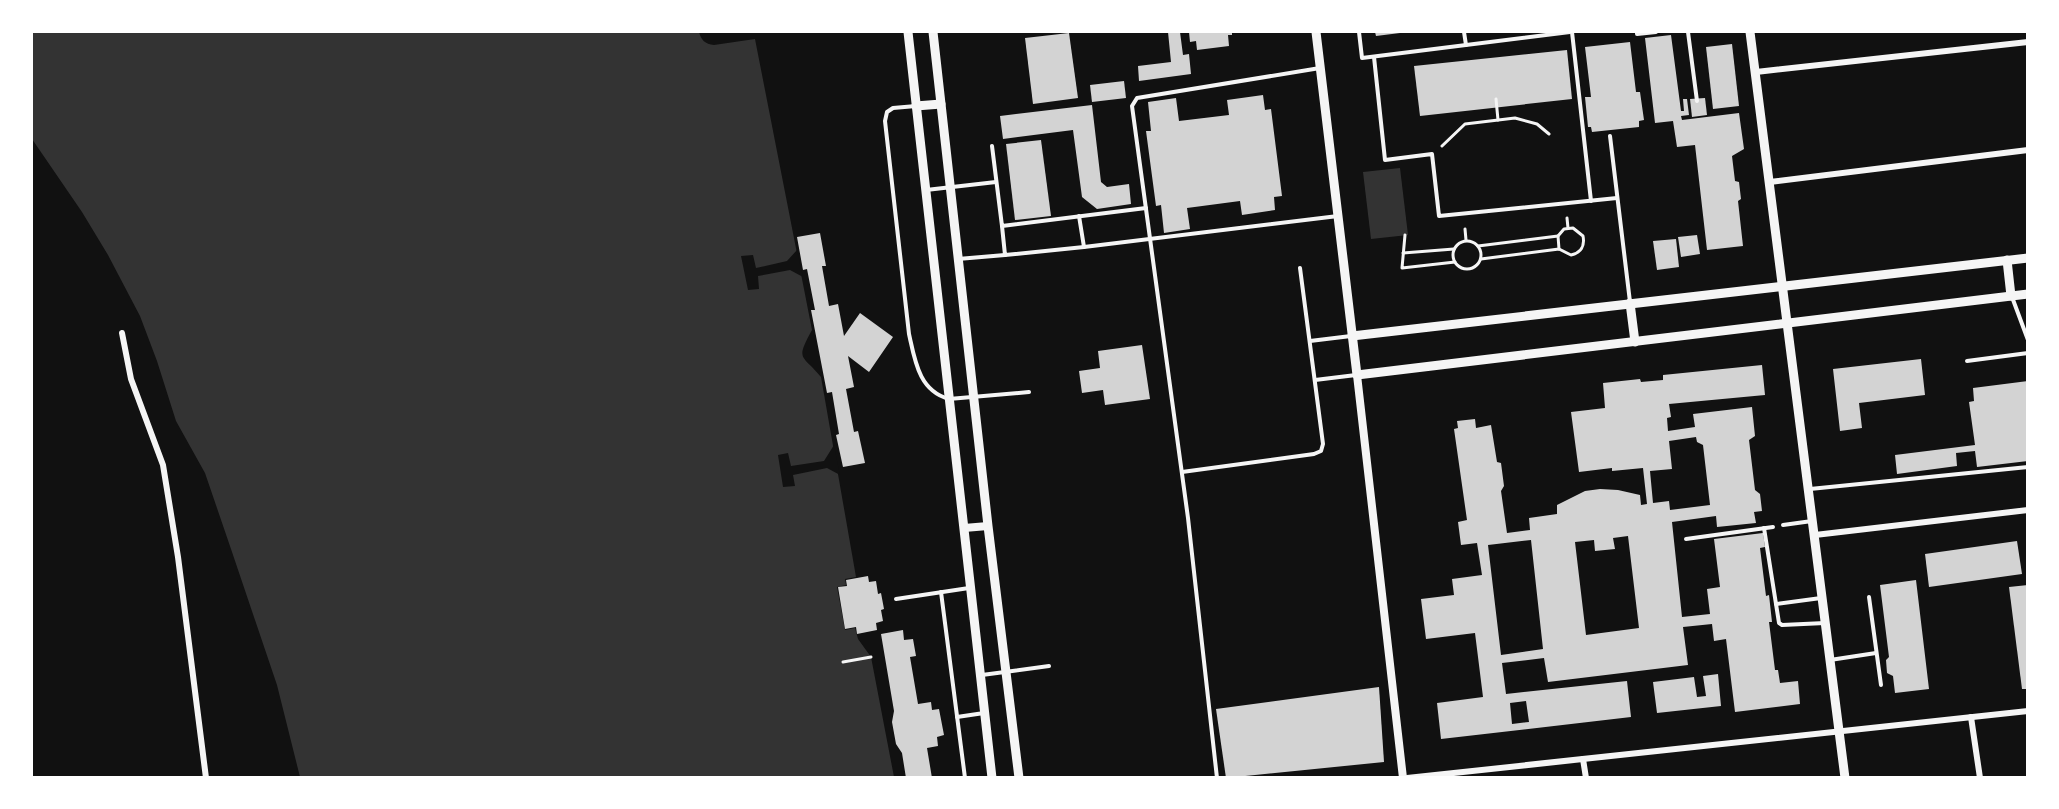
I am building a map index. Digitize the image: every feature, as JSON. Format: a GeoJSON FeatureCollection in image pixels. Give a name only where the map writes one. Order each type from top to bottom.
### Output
{"type":"FeatureCollection","features":[{"type":"Feature","properties":{"kind":"main road"},"geometry":{"type":"LineString","coordinates":[[908,32],[992,777]]}},
{"type":"Feature","properties":{"kind":"main road"},"geometry":{"type":"LineString","coordinates":[[933,32],[988,526],[1019,777]]}},
{"type":"Feature","properties":{"kind":"main road"},"geometry":{"type":"LineString","coordinates":[[1316,32],[1357,375],[2028,294]]}},
{"type":"Feature","properties":{"kind":"main road"},"geometry":{"type":"LineString","coordinates":[[1750,32],[1845,777]]}},
{"type":"Feature","properties":{"kind":"main road"},"geometry":{"type":"LineString","coordinates":[[916,106],[941,104]]}},
{"type":"Feature","properties":{"kind":"main road"},"geometry":{"type":"LineString","coordinates":[[1352,336],[2028,258]]}},
{"type":"Feature","properties":{"kind":"main road"},"geometry":{"type":"LineString","coordinates":[[2007,260],[2011,296]]}},
{"type":"Feature","properties":{"kind":"main road"},"geometry":{"type":"LineString","coordinates":[[1630,303],[1635,342]]}},
{"type":"Feature","properties":{"kind":"street"},"geometry":{"type":"LineString","coordinates":[[1756,72],[2028,42]]}},
{"type":"Feature","properties":{"kind":"street"},"geometry":{"type":"LineString","coordinates":[[1770,182],[2028,150]]}},
{"type":"Feature","properties":{"kind":"street"},"geometry":{"type":"LineString","coordinates":[[122,333],[131,379],[163,465],[180,569],[206,777]]}},
{"type":"Feature","properties":{"kind":"street"},"geometry":{"type":"LineString","coordinates":[[1357,375],[1405,777],[2028,711]]}},
{"type":"Feature","properties":{"kind":"street"},"geometry":{"type":"LineString","coordinates":[[1815,535],[2028,510]]}},
{"type":"Feature","properties":{"kind":"street"},"geometry":{"type":"LineString","coordinates":[[964,528],[988,526]]}},
{"type":"Feature","properties":{"kind":"street"},"geometry":{"type":"LineString","coordinates":[[1971,717],[1980,777]]}},
{"type":"Feature","properties":{"kind":"street"},"geometry":{"type":"LineString","coordinates":[[1583,759],[1586,777]]}},
{"type":"Feature","properties":{"kind":"lane"},"geometry":{"type":"LineString","coordinates":[[1359,32],[1362,58],[1571,32],[1591,201]]}},
{"type":"Feature","properties":{"kind":"lane"},"geometry":{"type":"LineString","coordinates":[[1464,32],[1466,45]]}},
{"type":"Feature","properties":{"kind":"lane"},"geometry":{"type":"LineString","coordinates":[[1637,32],[1637,34],[1656,32]]}},
{"type":"Feature","properties":{"kind":"lane"},"geometry":{"type":"LineString","coordinates":[[1688,32],[1697,100]]}},
{"type":"Feature","properties":{"kind":"lane"},"geometry":{"type":"LineString","coordinates":[[1374,57],[1385,160],[1432,154],[1439,216],[1617,198]]}},
{"type":"Feature","properties":{"kind":"lane"},"geometry":{"type":"LineString","coordinates":[[1217,777],[1181,472],[1132,106],[1137,98],[1320,68]]}},
{"type":"Feature","properties":{"kind":"lane"},"geometry":{"type":"LineString","coordinates":[[916,106],[893,108],[887,112],[885,121],[909,334],[916,367],[928,387],[938,396],[949,399],[1029,393]]}},
{"type":"Feature","properties":{"kind":"lane"},"geometry":{"type":"LineString","coordinates":[[1610,136],[1630,303]]}},
{"type":"Feature","properties":{"kind":"lane"},"geometry":{"type":"LineString","coordinates":[[992,146],[1005,255]]}},
{"type":"Feature","properties":{"kind":"lane"},"geometry":{"type":"LineString","coordinates":[[925,190],[996,182]]}},
{"type":"Feature","properties":{"kind":"lane"},"geometry":{"type":"LineString","coordinates":[[1002,226],[1146,208]]}},
{"type":"Feature","properties":{"kind":"lane"},"geometry":{"type":"LineString","coordinates":[[1079,216],[1084,247]]}},
{"type":"Feature","properties":{"kind":"lane"},"geometry":{"type":"LineString","coordinates":[[958,260],[1338,216]]}},
{"type":"Feature","properties":{"kind":"lane"},"geometry":{"type":"LineString","coordinates":[[1181,472],[1314,454],[1321,451],[1323,444],[1300,268]]}},
{"type":"Feature","properties":{"kind":"lane"},"geometry":{"type":"LineString","coordinates":[[2011,296],[2028,340]]}},
{"type":"Feature","properties":{"kind":"lane"},"geometry":{"type":"LineString","coordinates":[[1310,341],[1352,336]]}},
{"type":"Feature","properties":{"kind":"lane"},"geometry":{"type":"LineString","coordinates":[[1967,361],[2028,353]]}},
{"type":"Feature","properties":{"kind":"lane"},"geometry":{"type":"LineString","coordinates":[[1315,380],[1357,375]]}},
{"type":"Feature","properties":{"kind":"lane"},"geometry":{"type":"LineString","coordinates":[[1809,489],[2028,467]]}},
{"type":"Feature","properties":{"kind":"lane"},"geometry":{"type":"LineString","coordinates":[[1783,525],[1813,521]]}},
{"type":"Feature","properties":{"kind":"lane"},"geometry":{"type":"LineString","coordinates":[[1686,539],[1773,527]]}},
{"type":"Feature","properties":{"kind":"lane"},"geometry":{"type":"LineString","coordinates":[[1764,528],[1779,623],[1782,625],[1825,623]]}},
{"type":"Feature","properties":{"kind":"lane"},"geometry":{"type":"LineString","coordinates":[[896,599],[971,587]]}},
{"type":"Feature","properties":{"kind":"lane"},"geometry":{"type":"LineString","coordinates":[[940,592],[965,777]]}},
{"type":"Feature","properties":{"kind":"lane"},"geometry":{"type":"LineString","coordinates":[[1776,604],[1822,597]]}},
{"type":"Feature","properties":{"kind":"lane"},"geometry":{"type":"LineString","coordinates":[[1869,597],[1881,685]]}},
{"type":"Feature","properties":{"kind":"lane"},"geometry":{"type":"LineString","coordinates":[[1830,660],[1876,653]]}},
{"type":"Feature","properties":{"kind":"lane"},"geometry":{"type":"LineString","coordinates":[[981,675],[1049,666]]}},
{"type":"Feature","properties":{"kind":"lane"},"geometry":{"type":"LineString","coordinates":[[957,717],[985,713]]}},
{"type":"Feature","properties":{"kind":"path"},"geometry":{"type":"LineString","coordinates":[[1496,99],[1498,120]]}},
{"type":"Feature","properties":{"kind":"path"},"geometry":{"type":"LineString","coordinates":[[1442,146],[1465,124],[1504,119],[1515,118],[1537,124],[1549,134]]}},
{"type":"Feature","properties":{"kind":"path"},"geometry":{"type":"LineString","coordinates":[[1567,218],[1568,228]]}},
{"type":"Feature","properties":{"kind":"path"},"geometry":{"type":"LineString","coordinates":[[1478,246],[1481,259],[1476,267],[1462,268],[1455,262],[1454,249],[1467,240],[1478,246],[1558,236],[1568,228],[1573,228],[1581,232],[1584,245],[1575,254],[1566,254],[1559,249],[1481,259]]}},
{"type":"Feature","properties":{"kind":"path"},"geometry":{"type":"LineString","coordinates":[[1465,229],[1467,240]]}},
{"type":"Feature","properties":{"kind":"path"},"geometry":{"type":"LineString","coordinates":[[1405,235],[1402,268],[1455,262]]}},
{"type":"Feature","properties":{"kind":"path"},"geometry":{"type":"LineString","coordinates":[[1558,236],[1559,249]]}},
{"type":"Feature","properties":{"kind":"path"},"geometry":{"type":"LineString","coordinates":[[1403,253],[1454,249]]}},
{"type":"Feature","properties":{"kind":"path"},"geometry":{"type":"LineString","coordinates":[[843,662],[871,657]]}},
{"type":"Feature","properties":{"kind":"shaded area"},"geometry":{"type":"Polygon","coordinates":[[[32,32],[699,32],[704,41],[714,45],[755,39],[812,330],[802,352],[805,360],[821,377],[856,577],[845,579],[846,585],[837,587],[845,630],[855,628],[858,639],[871,657],[894,777],[300,777],[277,685],[205,473],[176,421],[140,316],[82,212],[32,139],[32,32]]]}},
{"type":"Feature","properties":{"kind":"shaded area"},"geometry":{"type":"Polygon","coordinates":[[[1400,168],[1408,235],[1371,239],[1363,172],[1400,168]]]}},
{"type":"Feature","properties":{"kind":"pier"},"geometry":{"type":"Polygon","coordinates":[[[797,250],[803,277],[790,270],[758,276],[759,289],[748,290],[741,256],[753,255],[756,268],[787,261],[797,250]]]}},
{"type":"Feature","properties":{"kind":"pier"},"geometry":{"type":"Polygon","coordinates":[[[834,445],[840,475],[827,468],[793,475],[795,486],[783,487],[778,455],[788,453],[791,466],[824,461],[834,445]]]}},
{"type":"Feature","properties":{"kind":"building"},"geometry":{"type":"Polygon","coordinates":[[[1168,32],[1180,32],[1183,55],[1189,54],[1191,74],[1139,81],[1138,66],[1171,62],[1168,32]]]}},
{"type":"Feature","properties":{"kind":"building"},"geometry":{"type":"Polygon","coordinates":[[[1189,32],[1232,32],[1232,35],[1228,35],[1229,46],[1197,50],[1196,41],[1190,42],[1189,32]]]}},
{"type":"Feature","properties":{"kind":"building"},"geometry":{"type":"Polygon","coordinates":[[[1375,32],[1400,32],[1400,33],[1376,36],[1375,32]]]}},
{"type":"Feature","properties":{"kind":"building"},"geometry":{"type":"Polygon","coordinates":[[[1069,33],[1078,98],[1033,104],[1025,38],[1069,33]]]}},
{"type":"Feature","properties":{"kind":"building"},"geometry":{"type":"Polygon","coordinates":[[[1671,35],[1681,111],[1684,111],[1683,99],[1687,99],[1689,115],[1681,116],[1682,120],[1739,113],[1744,149],[1732,156],[1735,181],[1739,182],[1741,199],[1738,201],[1743,246],[1707,250],[1695,145],[1677,147],[1673,121],[1655,123],[1645,38],[1671,35]]]}},
{"type":"Feature","properties":{"kind":"building"},"geometry":{"type":"Polygon","coordinates":[[[1630,42],[1636,92],[1640,92],[1644,120],[1639,121],[1639,127],[1592,132],[1591,127],[1588,127],[1585,97],[1591,97],[1585,47],[1630,42]]]}},
{"type":"Feature","properties":{"kind":"building"},"geometry":{"type":"Polygon","coordinates":[[[1732,44],[1739,106],[1713,109],[1706,47],[1732,44]]]}},
{"type":"Feature","properties":{"kind":"building"},"geometry":{"type":"Polygon","coordinates":[[[1567,50],[1572,99],[1420,116],[1414,66],[1567,50]]]}},
{"type":"Feature","properties":{"kind":"building"},"geometry":{"type":"Polygon","coordinates":[[[1124,81],[1126,98],[1092,102],[1090,85],[1124,81]]]}},
{"type":"Feature","properties":{"kind":"building"},"geometry":{"type":"Polygon","coordinates":[[[1263,95],[1265,110],[1271,109],[1282,196],[1274,197],[1275,210],[1242,215],[1240,201],[1187,208],[1190,229],[1164,233],[1161,205],[1156,206],[1146,131],[1151,131],[1148,102],[1176,98],[1179,121],[1229,115],[1227,100],[1263,95]]]}},
{"type":"Feature","properties":{"kind":"building"},"geometry":{"type":"Polygon","coordinates":[[[1705,98],[1707,115],[1692,117],[1690,99],[1705,98]]]}},
{"type":"Feature","properties":{"kind":"building"},"geometry":{"type":"Polygon","coordinates":[[[1092,105],[1101,182],[1107,187],[1129,184],[1131,204],[1097,209],[1082,197],[1073,130],[1003,139],[1000,116],[1092,105]]]}},
{"type":"Feature","properties":{"kind":"building"},"geometry":{"type":"Polygon","coordinates":[[[1041,140],[1051,216],[1015,220],[1006,144],[1041,140]]]}},
{"type":"Feature","properties":{"kind":"building"},"geometry":{"type":"Polygon","coordinates":[[[820,233],[826,266],[822,266],[829,306],[838,304],[844,336],[860,313],[893,337],[869,372],[848,356],[854,387],[846,389],[854,432],[858,431],[865,463],[843,467],[836,435],[839,434],[832,392],[827,393],[811,310],[815,310],[807,269],[803,270],[797,237],[820,233]]]}},
{"type":"Feature","properties":{"kind":"building"},"geometry":{"type":"Polygon","coordinates":[[[1697,235],[1700,254],[1681,257],[1678,237],[1697,235]]]}},
{"type":"Feature","properties":{"kind":"building"},"geometry":{"type":"Polygon","coordinates":[[[1676,239],[1679,267],[1657,270],[1653,241],[1676,239]]]}},
{"type":"Feature","properties":{"kind":"building"},"geometry":{"type":"Polygon","coordinates":[[[1142,345],[1150,399],[1105,405],[1103,390],[1082,393],[1079,371],[1100,368],[1098,351],[1142,345]]]}},
{"type":"Feature","properties":{"kind":"building"},"geometry":{"type":"Polygon","coordinates":[[[1921,359],[1925,395],[1859,403],[1862,428],[1840,431],[1833,369],[1921,359]]]}},
{"type":"Feature","properties":{"kind":"building"},"geometry":{"type":"Polygon","coordinates":[[[1762,365],[1765,395],[1669,404],[1671,417],[1667,418],[1668,431],[1695,427],[1693,414],[1752,407],[1755,436],[1749,440],[1755,490],[1760,494],[1762,511],[1754,512],[1756,523],[1717,527],[1716,516],[1672,522],[1682,617],[1710,614],[1707,589],[1720,587],[1714,539],[1763,533],[1765,547],[1760,548],[1766,596],[1769,595],[1772,622],[1769,622],[1775,670],[1778,670],[1780,683],[1798,681],[1800,704],[1735,712],[1726,639],[1714,641],[1712,624],[1683,627],[1688,665],[1548,682],[1544,658],[1502,663],[1506,694],[1627,681],[1631,717],[1441,739],[1437,703],[1483,697],[1475,633],[1426,639],[1421,599],[1454,595],[1452,579],[1482,575],[1477,543],[1461,545],[1458,522],[1467,520],[1454,429],[1458,428],[1457,421],[1475,419],[1476,428],[1491,425],[1497,462],[1501,463],[1504,486],[1501,491],[1507,533],[1530,530],[1529,518],[1557,514],[1557,505],[1585,491],[1618,490],[1640,495],[1641,505],[1647,504],[1643,468],[1612,471],[1612,468],[1579,472],[1571,412],[1605,408],[1603,383],[1640,379],[1641,382],[1663,380],[1663,375],[1762,365]],[[1696,437],[1669,441],[1672,469],[1650,471],[1653,503],[1669,501],[1670,510],[1710,505],[1703,445],[1697,442],[1696,437]],[[1628,536],[1613,538],[1615,549],[1595,551],[1594,540],[1575,542],[1586,635],[1639,628],[1628,536]],[[1531,540],[1488,545],[1501,655],[1543,649],[1531,540]],[[1526,701],[1510,703],[1512,724],[1529,722],[1526,701]]]}},
{"type":"Feature","properties":{"kind":"building"},"geometry":{"type":"Polygon","coordinates":[[[2028,381],[2028,461],[1977,467],[1975,451],[1956,453],[1957,466],[1897,474],[1895,455],[1975,445],[1969,402],[1974,401],[1973,388],[2028,381]]]}},
{"type":"Feature","properties":{"kind":"building"},"geometry":{"type":"Polygon","coordinates":[[[2017,541],[2022,574],[1929,587],[1925,554],[2017,541]]]}},
{"type":"Feature","properties":{"kind":"building"},"geometry":{"type":"Polygon","coordinates":[[[868,576],[869,582],[876,581],[878,594],[881,593],[884,609],[881,610],[883,621],[876,623],[877,630],[857,634],[856,627],[845,629],[838,587],[847,586],[846,580],[868,576]]]}},
{"type":"Feature","properties":{"kind":"building"},"geometry":{"type":"Polygon","coordinates":[[[1916,580],[1929,689],[1895,693],[1893,676],[1887,673],[1886,660],[1889,657],[1880,585],[1916,580]]]}},
{"type":"Feature","properties":{"kind":"building"},"geometry":{"type":"Polygon","coordinates":[[[2028,585],[2028,689],[2022,689],[2009,587],[2028,585]]]}},
{"type":"Feature","properties":{"kind":"building"},"geometry":{"type":"Polygon","coordinates":[[[903,630],[904,640],[913,639],[916,656],[910,657],[918,704],[931,702],[932,710],[939,709],[944,735],[937,737],[938,746],[927,748],[932,778],[906,778],[902,753],[896,744],[892,722],[894,711],[881,634],[903,630]]]}},
{"type":"Feature","properties":{"kind":"building"},"geometry":{"type":"Polygon","coordinates":[[[1718,674],[1721,706],[1657,713],[1653,682],[1694,677],[1697,697],[1706,696],[1703,676],[1718,674]]]}},
{"type":"Feature","properties":{"kind":"building"},"geometry":{"type":"Polygon","coordinates":[[[1379,687],[1384,762],[1226,778],[1216,709],[1379,687]]]}}]}
